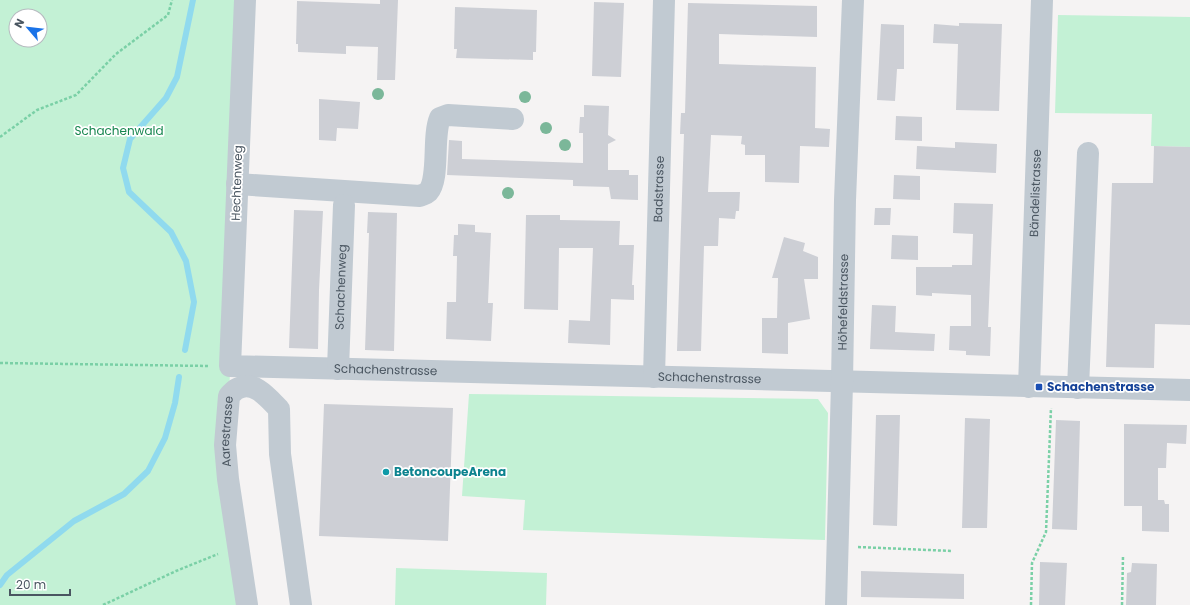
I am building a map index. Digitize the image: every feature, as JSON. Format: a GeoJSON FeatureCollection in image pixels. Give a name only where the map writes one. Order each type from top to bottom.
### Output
{"type":"FeatureCollection","features":[{"type":"Feature","properties":{"kind":"street","name":"Hechtenweg"},"geometry":{"type":"LineString","coordinates":[[230,366],[245,0]]}},
{"type":"Feature","properties":{"kind":"street","name":"Badstrasse"},"geometry":{"type":"LineString","coordinates":[[654,377],[664,0]]}},
{"type":"Feature","properties":{"kind":"street","name":"Höhefeldstrasse"},"geometry":{"type":"LineString","coordinates":[[836,605],[845,200],[853,0]]}},
{"type":"Feature","properties":{"kind":"street","name":"Bändelistrasse"},"geometry":{"type":"LineString","coordinates":[[1029,387],[1042,0]]}},
{"type":"Feature","properties":{"kind":"street"},"geometry":{"type":"LineString","coordinates":[[237,184],[420,196],[428,192],[433,181],[436,128],[440,118],[448,116],[513,119]]}},
{"type":"Feature","properties":{"kind":"street"},"geometry":{"type":"LineString","coordinates":[[1078,388],[1088,153]]}},
{"type":"Feature","properties":{"kind":"street","name":"Schachenweg"},"geometry":{"type":"LineString","coordinates":[[338,369],[344,205]]}},
{"type":"Feature","properties":{"kind":"street","name":"Schachenstrasse"},"geometry":{"type":"LineString","coordinates":[[230,366],[1190,390]]}},
{"type":"Feature","properties":{"kind":"street","name":"Aarestrasse"},"geometry":{"type":"LineString","coordinates":[[247,605],[228,479],[225,445],[229,396],[239,387],[250,386],[264,394],[279,409],[280,454],[301,605]]}},
{"type":"Feature","properties":{"kind":"path"},"geometry":{"type":"LineString","coordinates":[[0,137],[37,110],[76,95],[116,54],[168,15],[172,0]]}},
{"type":"Feature","properties":{"kind":"path"},"geometry":{"type":"LineString","coordinates":[[0,363],[230,366]]}},
{"type":"Feature","properties":{"kind":"path"},"geometry":{"type":"LineString","coordinates":[[1031,605],[1032,563],[1046,532],[1052,387]]}},
{"type":"Feature","properties":{"kind":"path"},"geometry":{"type":"LineString","coordinates":[[103,605],[176,571],[239,546]]}},
{"type":"Feature","properties":{"kind":"path"},"geometry":{"type":"LineString","coordinates":[[838,546],[952,551]]}},
{"type":"Feature","properties":{"kind":"path"},"geometry":{"type":"LineString","coordinates":[[1122,605],[1123,556]]}},
{"type":"Feature","properties":{"kind":"green space","name":"Schachenwald"},"geometry":{"type":"Polygon","coordinates":[[[0,0],[245,0],[229,396],[247,605],[0,605],[0,0]]]}},
{"type":"Feature","properties":{"kind":"green space"},"geometry":{"type":"Polygon","coordinates":[[[1058,15],[1190,17],[1190,147],[1151,146],[1152,114],[1055,113],[1058,15]]]}},
{"type":"Feature","properties":{"kind":"green space"},"geometry":{"type":"Polygon","coordinates":[[[469,394],[818,399],[828,413],[825,540],[523,530],[525,500],[462,496],[469,394]]]}},
{"type":"Feature","properties":{"kind":"green space"},"geometry":{"type":"Polygon","coordinates":[[[396,568],[547,573],[546,605],[395,605],[396,568]]]}},
{"type":"Feature","properties":{"kind":"building"},"geometry":{"type":"Polygon","coordinates":[[[380,0],[398,0],[395,80],[377,80],[378,47],[346,46],[346,54],[298,52],[298,44],[296,44],[297,1],[380,4],[380,0]]]}},
{"type":"Feature","properties":{"kind":"building"},"geometry":{"type":"Polygon","coordinates":[[[594,2],[624,3],[621,77],[592,76],[594,2]]]}},
{"type":"Feature","properties":{"kind":"building"},"geometry":{"type":"Polygon","coordinates":[[[688,3],[817,6],[817,37],[719,34],[719,64],[816,67],[815,128],[830,129],[829,147],[800,146],[799,183],[765,182],[765,155],[745,155],[745,145],[741,144],[742,136],[711,135],[708,192],[740,192],[739,211],[736,211],[735,219],[719,218],[718,246],[704,246],[701,351],[677,351],[684,134],[680,134],[681,113],[685,113],[688,3]]]}},
{"type":"Feature","properties":{"kind":"building"},"geometry":{"type":"Polygon","coordinates":[[[455,7],[537,10],[536,52],[533,52],[533,60],[456,58],[457,49],[454,49],[455,7]]]}},
{"type":"Feature","properties":{"kind":"building"},"geometry":{"type":"Polygon","coordinates":[[[959,23],[1002,24],[999,111],[956,110],[958,44],[933,43],[934,24],[959,26],[959,23]]]}},
{"type":"Feature","properties":{"kind":"building"},"geometry":{"type":"Polygon","coordinates":[[[881,24],[904,25],[904,69],[897,69],[895,101],[877,100],[881,24]]]}},
{"type":"Feature","properties":{"kind":"building"},"geometry":{"type":"Polygon","coordinates":[[[319,99],[360,102],[358,129],[337,128],[336,141],[319,140],[319,99]]]}},
{"type":"Feature","properties":{"kind":"building"},"geometry":{"type":"Polygon","coordinates":[[[584,105],[609,106],[608,135],[616,140],[608,144],[608,170],[629,170],[629,175],[638,175],[638,200],[611,199],[609,187],[573,186],[573,180],[447,175],[449,140],[462,141],[462,159],[583,163],[583,133],[579,133],[580,117],[584,117],[584,105]]]}},
{"type":"Feature","properties":{"kind":"building"},"geometry":{"type":"Polygon","coordinates":[[[896,116],[922,117],[922,141],[895,140],[896,116]]]}},
{"type":"Feature","properties":{"kind":"building"},"geometry":{"type":"Polygon","coordinates":[[[955,142],[997,144],[996,173],[916,169],[917,146],[955,148],[955,142]]]}},
{"type":"Feature","properties":{"kind":"building"},"geometry":{"type":"Polygon","coordinates":[[[1154,146],[1190,147],[1190,325],[1155,324],[1154,368],[1106,367],[1112,183],[1153,183],[1154,146]]]}},
{"type":"Feature","properties":{"kind":"building"},"geometry":{"type":"Polygon","coordinates":[[[894,175],[920,176],[920,200],[893,199],[894,175]]]}},
{"type":"Feature","properties":{"kind":"building"},"geometry":{"type":"Polygon","coordinates":[[[954,203],[993,204],[988,327],[991,327],[990,356],[966,355],[966,351],[949,350],[950,326],[971,326],[971,295],[932,293],[932,296],[916,295],[916,267],[952,267],[952,265],[972,265],[973,234],[953,233],[954,203]]]}},
{"type":"Feature","properties":{"kind":"building"},"geometry":{"type":"Polygon","coordinates":[[[875,208],[891,208],[890,225],[874,225],[875,208]]]}},
{"type":"Feature","properties":{"kind":"building"},"geometry":{"type":"Polygon","coordinates":[[[294,210],[323,211],[318,349],[289,348],[294,210]]]}},
{"type":"Feature","properties":{"kind":"building"},"geometry":{"type":"Polygon","coordinates":[[[368,212],[397,213],[394,351],[365,350],[369,233],[367,233],[368,212]]]}},
{"type":"Feature","properties":{"kind":"building"},"geometry":{"type":"Polygon","coordinates":[[[526,215],[560,215],[560,220],[620,221],[619,245],[634,245],[632,285],[634,285],[634,300],[611,299],[610,345],[568,343],[569,320],[590,321],[593,248],[559,248],[558,310],[524,309],[526,215]]]}},
{"type":"Feature","properties":{"kind":"building"},"geometry":{"type":"Polygon","coordinates":[[[458,224],[475,225],[475,232],[491,233],[488,303],[493,303],[491,341],[446,339],[447,302],[456,302],[457,256],[453,256],[454,235],[458,235],[458,224]]]}},
{"type":"Feature","properties":{"kind":"building"},"geometry":{"type":"Polygon","coordinates":[[[892,235],[918,236],[918,260],[891,259],[892,235]]]}},
{"type":"Feature","properties":{"kind":"building"},"geometry":{"type":"Polygon","coordinates":[[[784,237],[805,243],[803,251],[818,257],[818,279],[804,279],[810,319],[788,323],[788,354],[762,353],[762,318],[777,318],[778,278],[772,278],[784,237]]]}},
{"type":"Feature","properties":{"kind":"building"},"geometry":{"type":"Polygon","coordinates":[[[872,305],[896,306],[895,332],[935,334],[934,351],[870,349],[872,305]]]}},
{"type":"Feature","properties":{"kind":"building","name":"BetoncoupeArena"},"geometry":{"type":"Polygon","coordinates":[[[324,404],[453,408],[448,541],[319,536],[324,404]]]}},
{"type":"Feature","properties":{"kind":"building"},"geometry":{"type":"Polygon","coordinates":[[[876,415],[900,415],[897,526],[873,525],[876,415]]]}},
{"type":"Feature","properties":{"kind":"building"},"geometry":{"type":"Polygon","coordinates":[[[965,418],[990,419],[987,528],[962,528],[965,418]]]}},
{"type":"Feature","properties":{"kind":"building"},"geometry":{"type":"Polygon","coordinates":[[[1056,420],[1080,421],[1077,530],[1052,529],[1056,420]]]}},
{"type":"Feature","properties":{"kind":"building"},"geometry":{"type":"Polygon","coordinates":[[[1124,424],[1187,425],[1186,444],[1167,443],[1166,468],[1158,468],[1158,500],[1164,500],[1165,504],[1169,504],[1169,532],[1142,531],[1142,506],[1124,506],[1124,424]]]}},
{"type":"Feature","properties":{"kind":"building"},"geometry":{"type":"Polygon","coordinates":[[[1040,562],[1067,563],[1065,605],[1039,605],[1040,562]]]}},
{"type":"Feature","properties":{"kind":"building"},"geometry":{"type":"Polygon","coordinates":[[[1132,563],[1157,564],[1156,605],[1126,605],[1127,573],[1131,572],[1132,563]]]}},
{"type":"Feature","properties":{"kind":"building"},"geometry":{"type":"Polygon","coordinates":[[[861,571],[964,574],[964,599],[861,597],[861,571]]]}},
{"type":"Feature","properties":{"kind":"waterway"},"geometry":{"type":"LineString","coordinates":[[185,350],[194,302],[186,261],[171,232],[129,192],[123,168],[130,139],[166,98],[177,77],[193,0]]}},
{"type":"Feature","properties":{"kind":"waterway"},"geometry":{"type":"LineString","coordinates":[[0,585],[7,575],[74,521],[124,494],[148,471],[165,438],[175,403],[179,377]]}},
{"type":"Feature","properties":{"kind":"place","name":"Schachenstrasse"},"geometry":{"type":"Point","coordinates":[1039,387]}},
{"type":"Feature","properties":{"kind":"place","name":"BetoncoupeArena"},"geometry":{"type":"Point","coordinates":[386,472]}}]}
